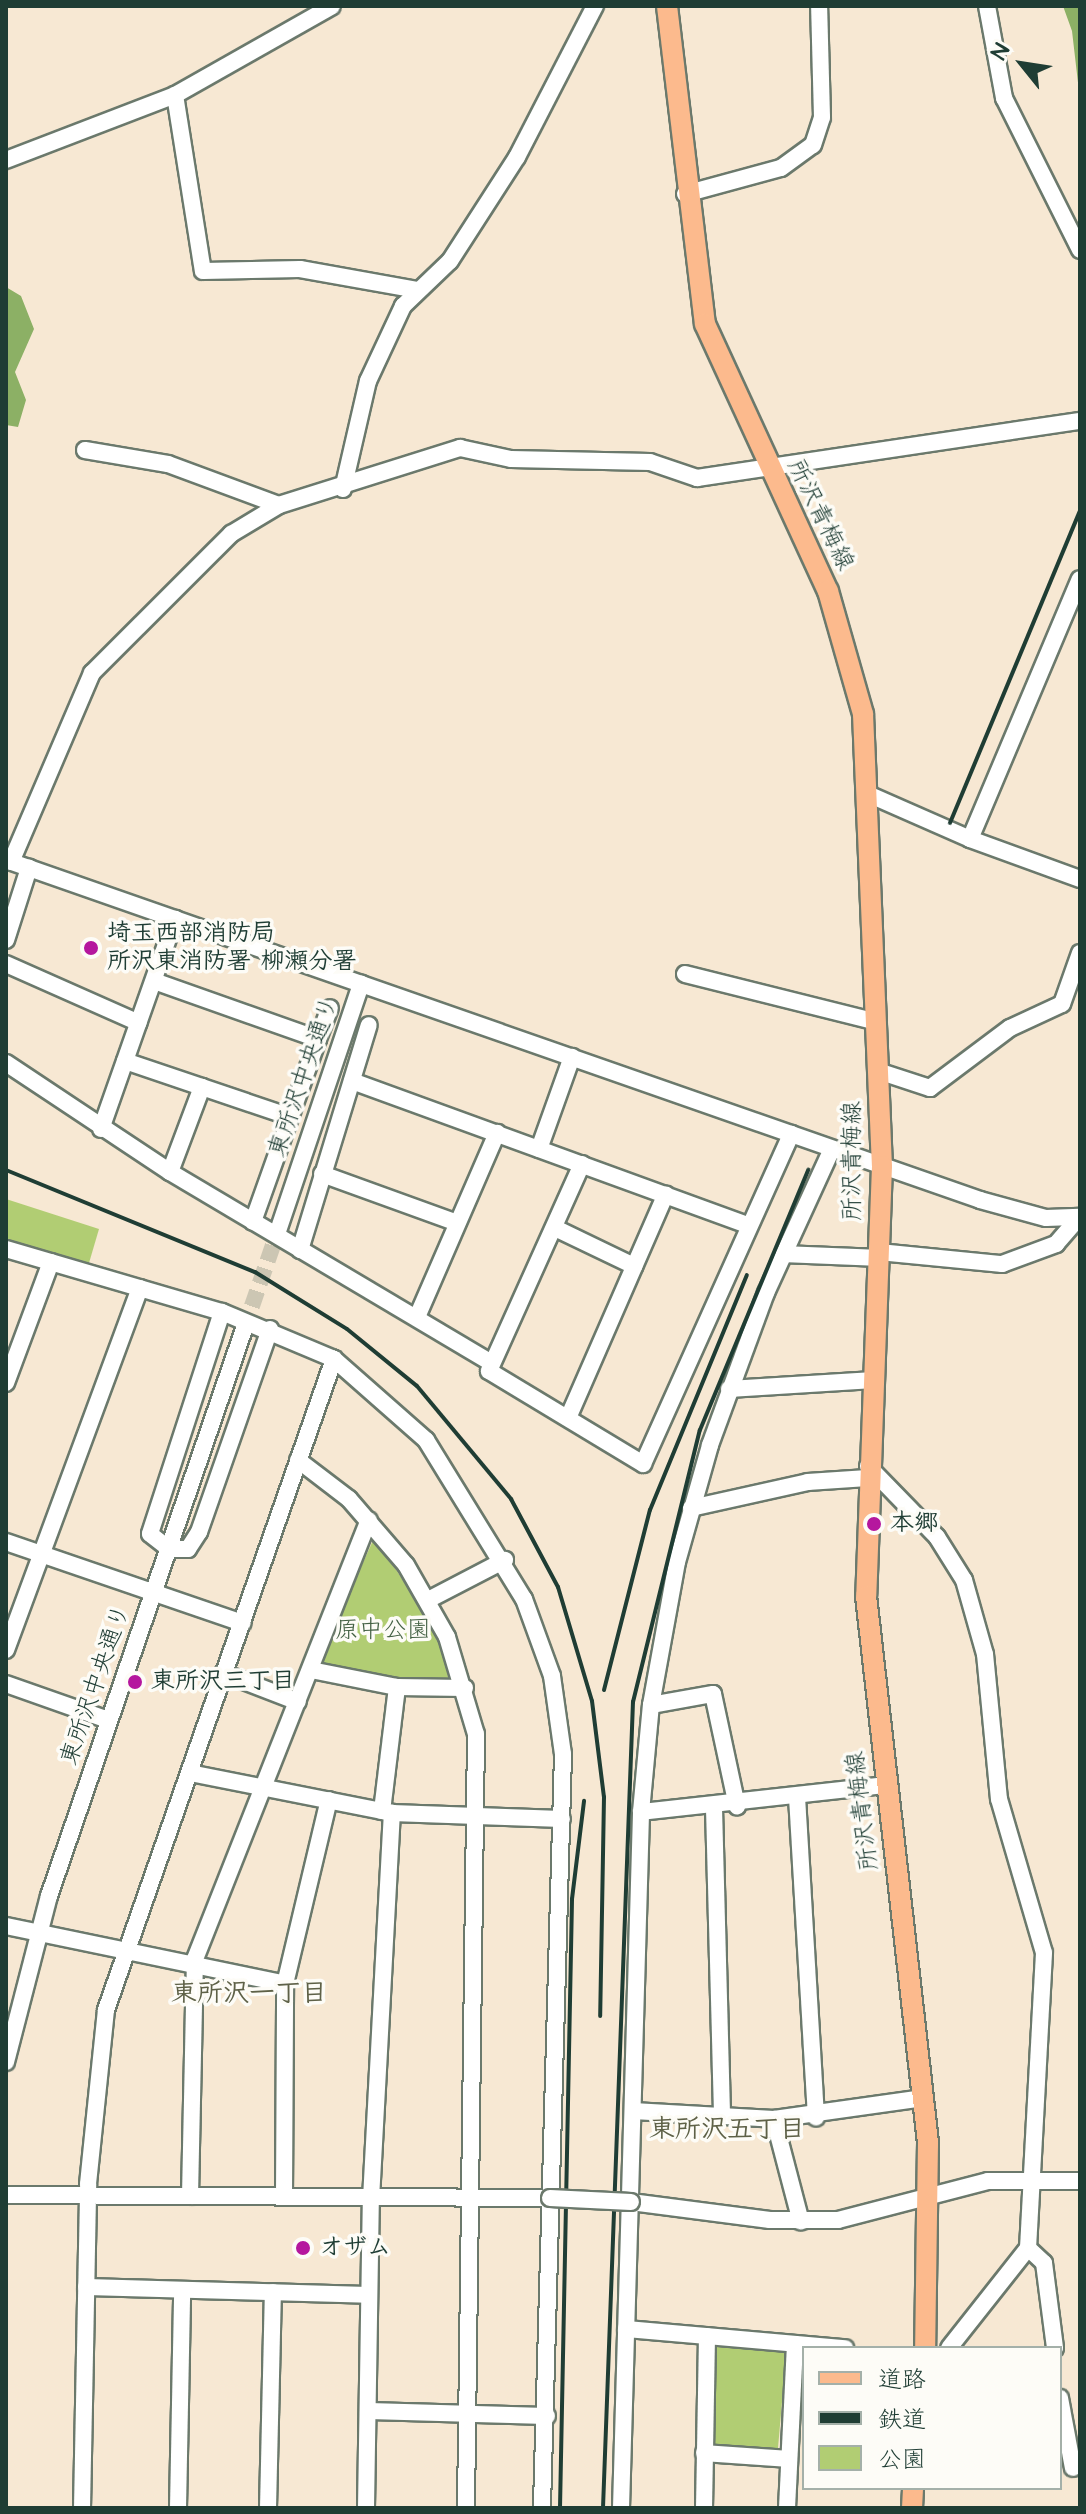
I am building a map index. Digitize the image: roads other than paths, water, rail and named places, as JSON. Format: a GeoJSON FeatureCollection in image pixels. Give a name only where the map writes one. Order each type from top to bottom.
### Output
{"type":"FeatureCollection","features":[{"type":"Feature","properties":{"kind":"main road","name":"所沢青梅線"},"geometry":{"type":"LineString","coordinates":[[667,6],[685,194],[705,324],[845,635],[863,714],[870,795],[882,1166],[874,1380],[867,1472],[866,1596],[924,2098],[931,2195],[925,2346]]}},
{"type":"Feature","properties":{"kind":"street"},"geometry":{"type":"LineString","coordinates":[[6,160],[175,95],[332,6]]}},
{"type":"Feature","properties":{"kind":"street"},"geometry":{"type":"LineString","coordinates":[[343,489],[368,381],[418,290],[450,261],[517,157],[595,6]]}},
{"type":"Feature","properties":{"kind":"street"},"geometry":{"type":"LineString","coordinates":[[685,194],[781,168],[813,145],[822,117],[819,6]]}},
{"type":"Feature","properties":{"kind":"street"},"geometry":{"type":"LineString","coordinates":[[987,6],[1004,98],[1080,250]]}},
{"type":"Feature","properties":{"kind":"street"},"geometry":{"type":"LineString","coordinates":[[175,95],[203,271],[300,269],[418,290]]}},
{"type":"Feature","properties":{"kind":"street"},"geometry":{"type":"LineString","coordinates":[[1079,1217],[1021,1213],[8,861],[92,673],[223,540],[279,505],[343,489],[460,448],[511,459],[650,462],[697,478],[1080,421]]}},
{"type":"Feature","properties":{"kind":"street"},"geometry":{"type":"LineString","coordinates":[[85,450],[168,464],[279,505]]}},
{"type":"Feature","properties":{"kind":"street"},"geometry":{"type":"LineString","coordinates":[[970,839],[1080,579]]}},
{"type":"Feature","properties":{"kind":"street"},"geometry":{"type":"LineString","coordinates":[[870,795],[970,839],[1080,879]]}},
{"type":"Feature","properties":{"kind":"street"},"geometry":{"type":"LineString","coordinates":[[6,940],[29,868]]}},
{"type":"Feature","properties":{"kind":"street"},"geometry":{"type":"LineString","coordinates":[[101,1129],[175,919]]}},
{"type":"Feature","properties":{"kind":"street"},"geometry":{"type":"LineString","coordinates":[[878,1071],[930,1088],[1010,1028],[1062,1004],[1080,953]]}},
{"type":"Feature","properties":{"kind":"street"},"geometry":{"type":"LineString","coordinates":[[6,964],[139,1023]]}},
{"type":"Feature","properties":{"kind":"street"},"geometry":{"type":"LineString","coordinates":[[685,974],[877,1022]]}},
{"type":"Feature","properties":{"kind":"street"},"geometry":{"type":"LineString","coordinates":[[154,981],[318,1039]]}},
{"type":"Feature","properties":{"kind":"street","name":"東所沢中央通り"},"geometry":{"type":"LineString","coordinates":[[278,1231],[361,984]]}},
{"type":"Feature","properties":{"kind":"street"},"geometry":{"type":"LineString","coordinates":[[253,1222],[330,1008]]}},
{"type":"Feature","properties":{"kind":"street"},"geometry":{"type":"LineString","coordinates":[[300,1250],[369,1025]]}},
{"type":"Feature","properties":{"kind":"street"},"geometry":{"type":"LineString","coordinates":[[539,1149],[572,1057]]}},
{"type":"Feature","properties":{"kind":"street"},"geometry":{"type":"LineString","coordinates":[[125,1061],[290,1117]]}},
{"type":"Feature","properties":{"kind":"street"},"geometry":{"type":"LineString","coordinates":[[6,1063],[170,1172],[492,1363]]}},
{"type":"Feature","properties":{"kind":"street"},"geometry":{"type":"LineString","coordinates":[[352,1081],[747,1225]]}},
{"type":"Feature","properties":{"kind":"street"},"geometry":{"type":"LineString","coordinates":[[170,1172],[202,1087]]}},
{"type":"Feature","properties":{"kind":"street"},"geometry":{"type":"LineString","coordinates":[[417,1317],[497,1133]]}},
{"type":"Feature","properties":{"kind":"street"},"geometry":{"type":"LineString","coordinates":[[582,1164],[489,1371],[643,1464],[747,1225],[791,1134]]}},
{"type":"Feature","properties":{"kind":"street"},"geometry":{"type":"LineString","coordinates":[[621,2508],[641,1812],[651,1705],[691,1508],[729,1389],[784,1254],[832,1149]]}},
{"type":"Feature","properties":{"kind":"street"},"geometry":{"type":"LineString","coordinates":[[322,1174],[457,1223]]}},
{"type":"Feature","properties":{"kind":"street"},"geometry":{"type":"LineString","coordinates":[[568,1418],[666,1194]]}},
{"type":"Feature","properties":{"kind":"street"},"geometry":{"type":"LineString","coordinates":[[784,1254],[879,1255],[1002,1264],[1056,1244],[1079,1217]]}},
{"type":"Feature","properties":{"kind":"street"},"geometry":{"type":"LineString","coordinates":[[555,1228],[634,1266]]}},
{"type":"Feature","properties":{"kind":"street"},"geometry":{"type":"LineString","coordinates":[[6,1249],[222,1312],[270,1329],[334,1359],[426,1440],[505,1560],[552,1676],[562,1819],[542,2508]]}},
{"type":"Feature","properties":{"kind":"street"},"geometry":{"type":"LineString","coordinates":[[6,1383],[51,1262]]}},
{"type":"Feature","properties":{"kind":"street"},"geometry":{"type":"LineString","coordinates":[[6,1650],[140,1288]]}},
{"type":"Feature","properties":{"kind":"street"},"geometry":{"type":"LineString","coordinates":[[222,1312],[150,1534],[169,1549],[188,1549],[199,1532],[270,1329]]}},
{"type":"Feature","properties":{"kind":"street","name":"東所沢中央通り"},"geometry":{"type":"LineString","coordinates":[[6,2062],[37,1937],[108,1720],[244,1329]]}},
{"type":"Feature","properties":{"kind":"street"},"geometry":{"type":"LineString","coordinates":[[82,2508],[88,2196],[98,2050],[124,1953],[334,1359]]}},
{"type":"Feature","properties":{"kind":"street"},"geometry":{"type":"LineString","coordinates":[[729,1389],[874,1380]]}},
{"type":"Feature","properties":{"kind":"street"},"geometry":{"type":"LineString","coordinates":[[298,1460],[369,1520],[428,1600],[465,1688],[476,1734],[466,2508]]}},
{"type":"Feature","properties":{"kind":"street"},"geometry":{"type":"LineString","coordinates":[[691,1508],[867,1472],[937,1537],[964,1580],[985,1654],[999,1799],[1044,1953],[1028,2248],[951,2346]]}},
{"type":"Feature","properties":{"kind":"street"},"geometry":{"type":"LineString","coordinates":[[190,2196],[193,1965],[369,1520]]}},
{"type":"Feature","properties":{"kind":"street"},"geometry":{"type":"LineString","coordinates":[[6,1542],[242,1623]]}},
{"type":"Feature","properties":{"kind":"street"},"geometry":{"type":"LineString","coordinates":[[428,1600],[505,1560]]}},
{"type":"Feature","properties":{"kind":"street"},"geometry":{"type":"LineString","coordinates":[[311,1670],[397,1687],[465,1688]]}},
{"type":"Feature","properties":{"kind":"street"},"geometry":{"type":"LineString","coordinates":[[223,1673],[298,1702]]}},
{"type":"Feature","properties":{"kind":"street"},"geometry":{"type":"LineString","coordinates":[[6,1684],[108,1720]]}},
{"type":"Feature","properties":{"kind":"street"},"geometry":{"type":"LineString","coordinates":[[366,2508],[371,2199],[387,1812],[397,1687]]}},
{"type":"Feature","properties":{"kind":"street"},"geometry":{"type":"LineString","coordinates":[[651,1705],[713,1694],[737,1806]]}},
{"type":"Feature","properties":{"kind":"street"},"geometry":{"type":"LineString","coordinates":[[190,1773],[387,1812],[562,1819]]}},
{"type":"Feature","properties":{"kind":"street"},"geometry":{"type":"LineString","coordinates":[[641,1812],[737,1806],[886,1785]]}},
{"type":"Feature","properties":{"kind":"street"},"geometry":{"type":"LineString","coordinates":[[797,1797],[816,2117]]}},
{"type":"Feature","properties":{"kind":"street"},"geometry":{"type":"LineString","coordinates":[[284,2197],[285,1984],[329,1800]]}},
{"type":"Feature","properties":{"kind":"street"},"geometry":{"type":"LineString","coordinates":[[714,1808],[722,2116]]}},
{"type":"Feature","properties":{"kind":"street"},"geometry":{"type":"LineString","coordinates":[[6,1926],[37,1937],[285,1984]]}},
{"type":"Feature","properties":{"kind":"street"},"geometry":{"type":"LineString","coordinates":[[633,2111],[774,2119],[816,2117],[924,2098]]}},
{"type":"Feature","properties":{"kind":"street"},"geometry":{"type":"LineString","coordinates":[[774,2119],[801,2222]]}},
{"type":"Feature","properties":{"kind":"street"},"geometry":{"type":"LineString","coordinates":[[6,2195],[550,2198],[631,2202],[801,2222],[888,2211],[931,2195],[996,2179],[1080,2181]]}},
{"type":"Feature","properties":{"kind":"street"},"geometry":{"type":"LineString","coordinates":[[1028,2248],[1044,2263],[1055,2346]]}},
{"type":"Feature","properties":{"kind":"street"},"geometry":{"type":"LineString","coordinates":[[86,2287],[369,2295]]}},
{"type":"Feature","properties":{"kind":"street"},"geometry":{"type":"LineString","coordinates":[[178,2508],[182,2290]]}},
{"type":"Feature","properties":{"kind":"street"},"geometry":{"type":"LineString","coordinates":[[268,2508],[273,2292]]}},
{"type":"Feature","properties":{"kind":"street"},"geometry":{"type":"LineString","coordinates":[[626,2329],[820,2346]]}},
{"type":"Feature","properties":{"kind":"street"},"geometry":{"type":"LineString","coordinates":[[704,2508],[707,2336]]}},
{"type":"Feature","properties":{"kind":"street"},"geometry":{"type":"LineString","coordinates":[[787,2508],[795,2344]]}},
{"type":"Feature","properties":{"kind":"street"},"geometry":{"type":"LineString","coordinates":[[1062,2409],[1073,2468]]}},
{"type":"Feature","properties":{"kind":"street"},"geometry":{"type":"LineString","coordinates":[[368,2411],[547,2416]]}},
{"type":"Feature","properties":{"kind":"street"},"geometry":{"type":"LineString","coordinates":[[704,2453],[789,2459]]}},
{"type":"Feature","properties":{"kind":"tunnel"},"geometry":{"type":"LineString","coordinates":[[244,1329],[278,1231]]}},
{"type":"Feature","properties":{"kind":"railway"},"geometry":{"type":"LineString","coordinates":[[950,823],[1080,511]]}},
{"type":"Feature","properties":{"kind":"railway"},"geometry":{"type":"LineString","coordinates":[[6,1170],[255,1272],[347,1329],[417,1386],[511,1499],[558,1587],[592,1701],[604,1797],[600,2016]]}},
{"type":"Feature","properties":{"kind":"railway"},"geometry":{"type":"LineString","coordinates":[[603,2508],[633,1702],[700,1430],[808,1170]]}},
{"type":"Feature","properties":{"kind":"railway"},"geometry":{"type":"LineString","coordinates":[[604,1690],[650,1510],[747,1275]]}},
{"type":"Feature","properties":{"kind":"railway"},"geometry":{"type":"LineString","coordinates":[[560,2508],[572,1899],[584,1801]]}},
{"type":"Feature","properties":{"kind":"place","name":"埼玉西部消防局 所沢東消防署 柳瀬分署"},"geometry":{"type":"Point","coordinates":[91,948]}},
{"type":"Feature","properties":{"kind":"place","name":"本郷"},"geometry":{"type":"Point","coordinates":[874,1524]}},
{"type":"Feature","properties":{"kind":"place","name":"東所沢三丁目"},"geometry":{"type":"Point","coordinates":[135,1682]}},
{"type":"Feature","properties":{"kind":"place","name":"オザム"},"geometry":{"type":"Point","coordinates":[303,2248]}},
{"type":"Feature","properties":{"kind":"district","name":"東所沢一丁目"},"geometry":{"type":"Point","coordinates":[249,1994]}},
{"type":"Feature","properties":{"kind":"district","name":"東所沢五丁目"},"geometry":{"type":"Point","coordinates":[727,2130]}},
{"type":"Feature","properties":{"kind":"park label","name":"原中公園"},"geometry":{"type":"Point","coordinates":[383,1631]}}]}
